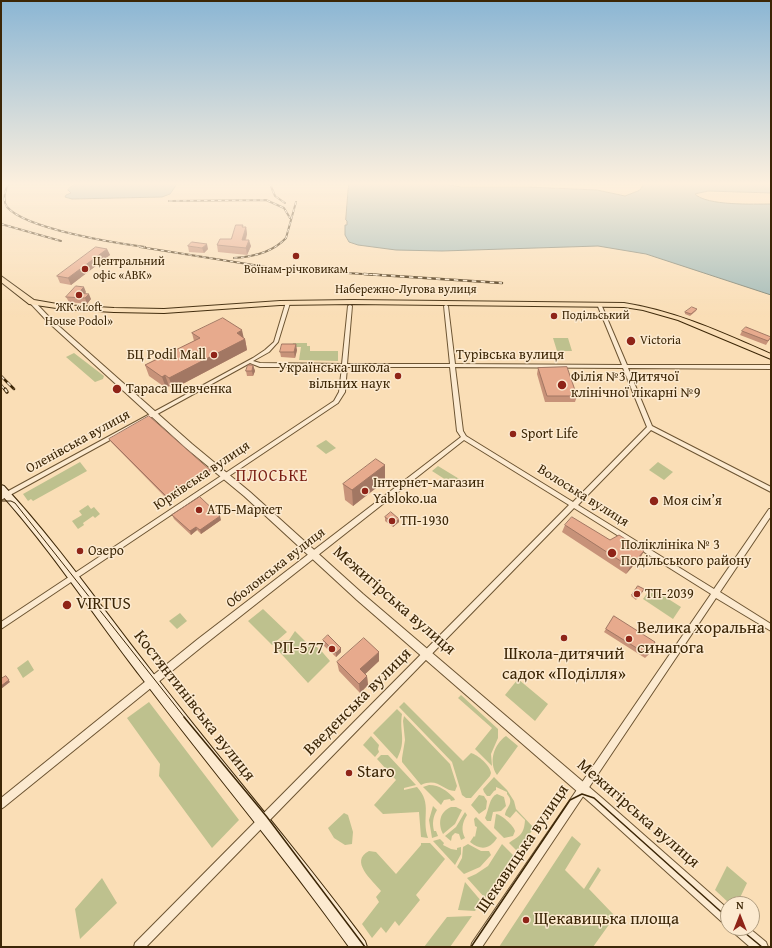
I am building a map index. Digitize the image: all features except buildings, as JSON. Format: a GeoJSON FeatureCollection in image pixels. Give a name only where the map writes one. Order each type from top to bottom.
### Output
{"type":"FeatureCollection","features":[{"type":"Feature","properties":{"kind":"main road","name":"Межигірська вулиця"},"geometry":{"type":"LineString","coordinates":[[1,278],[32,302]]}},
{"type":"Feature","properties":{"kind":"main road","name":"Межигірська вулиця"},"geometry":{"type":"LineString","coordinates":[[1,287],[21,302],[38,308]]}},
{"type":"Feature","properties":{"kind":"main road","name":"Набережно-Лугова вулиця"},"geometry":{"type":"LineString","coordinates":[[32,302],[70,308],[144,311],[360,302],[600,306],[630,309],[657,315],[771,361]]}},
{"type":"Feature","properties":{"kind":"main road","name":"Набережно-Лугова вулиця"},"geometry":{"type":"LineString","coordinates":[[38,308],[95,314],[156,315],[287,305],[634,306],[661,312],[771,357]]}},
{"type":"Feature","properties":{"kind":"main road","name":"Костянтинівська вулиця"},"geometry":{"type":"LineString","coordinates":[[3,494],[30,520],[152,682],[263,821],[359,947]]}},
{"type":"Feature","properties":{"kind":"street","name":"Межигірська вулиця"},"geometry":{"type":"LineString","coordinates":[[32,302],[50,321],[154,414],[720,911]]}},
{"type":"Feature","properties":{"kind":"street","name":"Оленівська вулиця"},"geometry":{"type":"LineString","coordinates":[[3,494],[250,362],[272,347],[276,342],[287,305]]}},
{"type":"Feature","properties":{"kind":"street","name":"Юрківська вулиця"},"geometry":{"type":"LineString","coordinates":[[1,626],[336,402],[342,392],[350,306]]}},
{"type":"Feature","properties":{"kind":"street"},"geometry":{"type":"LineString","coordinates":[[446,306],[460,431],[464,437]]}},
{"type":"Feature","properties":{"kind":"street"},"geometry":{"type":"LineString","coordinates":[[600,306],[650,427],[771,490]]}},
{"type":"Feature","properties":{"kind":"street","name":"Турівська вулиця"},"geometry":{"type":"LineString","coordinates":[[250,362],[260,365],[345,366],[771,367]]}},
{"type":"Feature","properties":{"kind":"street","name":"Введенська вулиця"},"geometry":{"type":"LineString","coordinates":[[139,947],[650,427]]}},
{"type":"Feature","properties":{"kind":"street","name":"Волоська вулиця"},"geometry":{"type":"LineString","coordinates":[[464,437],[771,628]]}},
{"type":"Feature","properties":{"kind":"street","name":"Оболонська вулиця"},"geometry":{"type":"LineString","coordinates":[[1,804],[201,642],[464,437]]}},
{"type":"Feature","properties":{"kind":"street","name":"Щекавицька вулиця"},"geometry":{"type":"LineString","coordinates":[[476,947],[771,511]]}},
{"type":"Feature","properties":{"kind":"street"},"geometry":{"type":"LineString","coordinates":[[749,936],[761,947]]}},
{"type":"Feature","properties":{"kind":"green space"},"geometry":{"type":"Polygon","coordinates":[[[553,338],[568,338],[572,351],[557,351],[553,338]]]}},
{"type":"Feature","properties":{"kind":"green space"},"geometry":{"type":"Polygon","coordinates":[[[293,343],[307,343],[307,346],[310,346],[310,351],[338,351],[338,361],[299,360],[301,347],[292,347],[293,343]]]}},
{"type":"Feature","properties":{"kind":"green space"},"geometry":{"type":"Polygon","coordinates":[[[74,353],[104,376],[103,379],[95,382],[66,357],[74,353]]]}},
{"type":"Feature","properties":{"kind":"green space"},"geometry":{"type":"Polygon","coordinates":[[[326,440],[336,448],[326,454],[316,446],[326,440]]]}},
{"type":"Feature","properties":{"kind":"green space"},"geometry":{"type":"Polygon","coordinates":[[[80,462],[87,471],[33,501],[31,499],[28,501],[23,494],[80,462]]]}},
{"type":"Feature","properties":{"kind":"green space"},"geometry":{"type":"Polygon","coordinates":[[[658,462],[673,472],[664,480],[649,470],[658,462]]]}},
{"type":"Feature","properties":{"kind":"green space"},"geometry":{"type":"Polygon","coordinates":[[[438,466],[461,480],[454,485],[432,471],[438,466]]]}},
{"type":"Feature","properties":{"kind":"green space"},"geometry":{"type":"Polygon","coordinates":[[[88,505],[91,509],[94,507],[100,514],[95,518],[93,516],[83,523],[84,525],[78,529],[72,521],[82,515],[79,511],[88,505]]]}},
{"type":"Feature","properties":{"kind":"green space"},"geometry":{"type":"Polygon","coordinates":[[[651,588],[681,607],[673,619],[643,599],[651,588]]]}},
{"type":"Feature","properties":{"kind":"green space"},"geometry":{"type":"Polygon","coordinates":[[[263,609],[287,632],[272,645],[248,621],[263,609]]]}},
{"type":"Feature","properties":{"kind":"green space"},"geometry":{"type":"Polygon","coordinates":[[[180,613],[187,621],[177,629],[169,621],[180,613]]]}},
{"type":"Feature","properties":{"kind":"green space"},"geometry":{"type":"Polygon","coordinates":[[[295,631],[307,643],[314,645],[320,650],[330,661],[308,683],[274,646],[279,641],[289,640],[295,631]]]}},
{"type":"Feature","properties":{"kind":"green space"},"geometry":{"type":"Polygon","coordinates":[[[28,660],[34,670],[23,678],[17,668],[28,660]]]}},
{"type":"Feature","properties":{"kind":"green space"},"geometry":{"type":"Polygon","coordinates":[[[518,679],[548,704],[535,721],[505,695],[518,679]]]}},
{"type":"Feature","properties":{"kind":"green space"},"geometry":{"type":"Polygon","coordinates":[[[461,695],[498,729],[498,738],[491,754],[492,766],[475,749],[492,728],[458,698],[461,695]]]}},
{"type":"Feature","properties":{"kind":"green space"},"geometry":{"type":"Polygon","coordinates":[[[149,702],[239,820],[212,848],[159,776],[160,764],[127,718],[149,702]]]}},
{"type":"Feature","properties":{"kind":"green space"},"geometry":{"type":"Polygon","coordinates":[[[404,702],[463,761],[471,753],[480,758],[486,764],[491,773],[490,776],[471,798],[466,798],[462,795],[452,762],[399,707],[404,702]]]}},
{"type":"Feature","properties":{"kind":"green space"},"geometry":{"type":"Polygon","coordinates":[[[397,709],[402,714],[402,746],[397,759],[373,733],[397,709]]]}},
{"type":"Feature","properties":{"kind":"green space"},"geometry":{"type":"Polygon","coordinates":[[[404,716],[450,764],[457,786],[455,791],[436,783],[421,785],[402,762],[405,740],[403,721],[404,716]]]}},
{"type":"Feature","properties":{"kind":"green space"},"geometry":{"type":"Polygon","coordinates":[[[371,736],[379,745],[379,752],[375,757],[363,745],[371,736]]]}},
{"type":"Feature","properties":{"kind":"green space"},"geometry":{"type":"Polygon","coordinates":[[[506,736],[518,746],[497,775],[493,765],[494,754],[498,744],[506,736]]]}},
{"type":"Feature","properties":{"kind":"green space"},"geometry":{"type":"Polygon","coordinates":[[[381,755],[388,755],[416,785],[404,788],[404,790],[417,787],[422,793],[426,805],[426,831],[428,838],[421,837],[419,812],[383,814],[374,805],[396,780],[377,759],[381,755]]]}},
{"type":"Feature","properties":{"kind":"green space"},"geometry":{"type":"Polygon","coordinates":[[[494,777],[507,790],[514,801],[516,809],[534,828],[517,851],[509,843],[522,832],[524,829],[525,820],[516,811],[510,818],[505,815],[510,802],[507,792],[496,787],[496,790],[490,796],[487,796],[484,792],[483,789],[494,777]]]}},
{"type":"Feature","properties":{"kind":"green space"},"geometry":{"type":"Polygon","coordinates":[[[429,785],[437,786],[443,789],[455,800],[444,800],[441,805],[423,787],[429,785]]]}},
{"type":"Feature","properties":{"kind":"green space"},"geometry":{"type":"Polygon","coordinates":[[[497,794],[504,797],[506,806],[501,811],[493,812],[491,821],[487,821],[485,818],[492,798],[497,794]]]}},
{"type":"Feature","properties":{"kind":"green space"},"geometry":{"type":"Polygon","coordinates":[[[479,795],[484,796],[487,801],[486,809],[479,814],[471,805],[479,795]]]}},
{"type":"Feature","properties":{"kind":"green space"},"geometry":{"type":"Polygon","coordinates":[[[433,806],[437,810],[433,825],[434,831],[436,831],[438,836],[432,838],[429,820],[433,806]]]}},
{"type":"Feature","properties":{"kind":"green space"},"geometry":{"type":"Polygon","coordinates":[[[451,807],[456,807],[462,810],[455,824],[443,834],[440,826],[442,815],[451,807]]]}},
{"type":"Feature","properties":{"kind":"green space"},"geometry":{"type":"Polygon","coordinates":[[[465,812],[467,815],[463,824],[463,829],[465,838],[461,840],[459,834],[455,833],[452,836],[451,841],[445,836],[456,827],[465,812]]]}},
{"type":"Feature","properties":{"kind":"green space"},"geometry":{"type":"Polygon","coordinates":[[[344,813],[348,815],[353,832],[352,844],[345,845],[334,838],[328,828],[344,813]]]}},
{"type":"Feature","properties":{"kind":"green space"},"geometry":{"type":"Polygon","coordinates":[[[496,814],[510,823],[515,831],[513,836],[504,838],[494,828],[496,814]]]}},
{"type":"Feature","properties":{"kind":"green space"},"geometry":{"type":"Polygon","coordinates":[[[476,817],[497,838],[491,845],[485,848],[478,847],[470,842],[474,836],[475,837],[477,827],[475,826],[474,819],[476,817]]]}},
{"type":"Feature","properties":{"kind":"green space"},"geometry":{"type":"Polygon","coordinates":[[[572,836],[581,844],[565,870],[584,889],[598,867],[601,870],[589,889],[613,914],[613,919],[593,947],[499,947],[572,836]]]}},
{"type":"Feature","properties":{"kind":"green space"},"geometry":{"type":"Polygon","coordinates":[[[440,839],[444,843],[443,845],[451,849],[457,850],[457,848],[461,847],[461,854],[455,865],[433,841],[440,839]]]}},
{"type":"Feature","properties":{"kind":"green space"},"geometry":{"type":"Polygon","coordinates":[[[421,843],[430,843],[445,859],[416,895],[420,900],[399,926],[395,921],[386,933],[381,927],[372,938],[362,924],[379,902],[376,897],[381,891],[364,871],[361,860],[363,855],[369,851],[376,852],[396,874],[421,845],[421,843]]]}},
{"type":"Feature","properties":{"kind":"green space"},"geometry":{"type":"Polygon","coordinates":[[[468,844],[481,851],[489,851],[491,855],[480,867],[464,874],[457,867],[462,858],[463,847],[468,844]]]}},
{"type":"Feature","properties":{"kind":"green space"},"geometry":{"type":"Polygon","coordinates":[[[502,844],[514,856],[485,898],[467,878],[488,866],[502,844]]]}},
{"type":"Feature","properties":{"kind":"green space"},"geometry":{"type":"Polygon","coordinates":[[[727,866],[747,883],[741,896],[721,896],[715,890],[727,866]]]}},
{"type":"Feature","properties":{"kind":"green space"},"geometry":{"type":"Polygon","coordinates":[[[102,878],[117,903],[80,939],[75,909],[102,878]]]}},
{"type":"Feature","properties":{"kind":"green space"},"geometry":{"type":"Polygon","coordinates":[[[465,882],[482,902],[475,911],[458,910],[465,882]]]}},
{"type":"Feature","properties":{"kind":"green space"},"geometry":{"type":"Polygon","coordinates":[[[472,916],[450,947],[424,947],[447,917],[472,916]]]}},
{"type":"Feature","properties":{"kind":"water"},"geometry":{"type":"Polygon","coordinates":[[[345,228],[771,228],[771,295],[646,254],[598,246],[442,251],[396,250],[358,245],[349,242],[345,235],[345,228]]]}},
{"type":"Feature","properties":{"kind":"tram line"},"geometry":{"type":"LineString","coordinates":[[1,501],[11,501],[15,503],[185,718]]}},
{"type":"Feature","properties":{"kind":"tram line"},"geometry":{"type":"LineString","coordinates":[[184,717],[267,817],[365,947]]}},
{"type":"Feature","properties":{"kind":"tram line"},"geometry":{"type":"LineString","coordinates":[[471,947],[570,800],[582,794],[594,798],[720,911]]}},
{"type":"Feature","properties":{"kind":"tram line"},"geometry":{"type":"LineString","coordinates":[[749,936],[762,947]]}},
{"type":"Feature","properties":{"kind":"railway"},"geometry":{"type":"LineString","coordinates":[[16,228],[61,241]]}},
{"type":"Feature","properties":{"kind":"railway"},"geometry":{"type":"LineString","coordinates":[[52,228],[72,234],[145,247]]}},
{"type":"Feature","properties":{"kind":"railway"},"geometry":{"type":"LineString","coordinates":[[234,258],[262,253],[275,247],[286,238],[289,228]]}},
{"type":"Feature","properties":{"kind":"railway"},"geometry":{"type":"LineString","coordinates":[[140,247],[279,269],[373,275]]}},
{"type":"Feature","properties":{"kind":"railway"},"geometry":{"type":"LineString","coordinates":[[364,274],[373,275]]}},
{"type":"Feature","properties":{"kind":"railway"},"geometry":{"type":"LineString","coordinates":[[373,275],[380,275]]}},
{"type":"Feature","properties":{"kind":"railway"},"geometry":{"type":"LineString","coordinates":[[373,275],[502,283]]}},
{"type":"Feature","properties":{"kind":"railway"},"geometry":{"type":"LineString","coordinates":[[1,376],[14,389]]}},
{"type":"Feature","properties":{"kind":"railway"},"geometry":{"type":"LineString","coordinates":[[1,385],[5,390]]}},
{"type":"Feature","properties":{"kind":"place","name":"Воїнам-річковикам"},"geometry":{"type":"Point","coordinates":[296,256]}},
{"type":"Feature","properties":{"kind":"place","name":"Центральний офіс «АВК»"},"geometry":{"type":"Point","coordinates":[85,269]}},
{"type":"Feature","properties":{"kind":"place","name":"ЖК «Loft House Podol»"},"geometry":{"type":"Point","coordinates":[79,295]}},
{"type":"Feature","properties":{"kind":"place","name":"Подільський"},"geometry":{"type":"Point","coordinates":[554,316]}},
{"type":"Feature","properties":{"kind":"place","name":"Victoria"},"geometry":{"type":"Point","coordinates":[631,341]}},
{"type":"Feature","properties":{"kind":"place","name":"БЦ Podil Mall"},"geometry":{"type":"Point","coordinates":[214,355]}},
{"type":"Feature","properties":{"kind":"place","name":"Українська школа вільних наук"},"geometry":{"type":"Point","coordinates":[398,376]}},
{"type":"Feature","properties":{"kind":"place","name":"Філія №3 Дитячої клінічної лікарні №9"},"geometry":{"type":"Point","coordinates":[562,385]}},
{"type":"Feature","properties":{"kind":"place","name":"Тараса Шевченка"},"geometry":{"type":"Point","coordinates":[117,389]}},
{"type":"Feature","properties":{"kind":"place","name":"Sport Life"},"geometry":{"type":"Point","coordinates":[513,434]}},
{"type":"Feature","properties":{"kind":"place","name":"Інтернет-магазин Yabloko.ua"},"geometry":{"type":"Point","coordinates":[365,491]}},
{"type":"Feature","properties":{"kind":"place","name":"Моя сім’я"},"geometry":{"type":"Point","coordinates":[654,501]}},
{"type":"Feature","properties":{"kind":"place","name":"АТБ-Маркет"},"geometry":{"type":"Point","coordinates":[199,510]}},
{"type":"Feature","properties":{"kind":"place","name":"ТП-1930"},"geometry":{"type":"Point","coordinates":[392,521]}},
{"type":"Feature","properties":{"kind":"place","name":"Озеро"},"geometry":{"type":"Point","coordinates":[80,551]}},
{"type":"Feature","properties":{"kind":"place","name":"Поліклініка № 3 Подільського району"},"geometry":{"type":"Point","coordinates":[612,553]}},
{"type":"Feature","properties":{"kind":"place","name":"ТП-2039"},"geometry":{"type":"Point","coordinates":[637,594]}},
{"type":"Feature","properties":{"kind":"place","name":"VIRTUS"},"geometry":{"type":"Point","coordinates":[67,605]}},
{"type":"Feature","properties":{"kind":"place","name":"Школа-дитячий садок «Поділля»"},"geometry":{"type":"Point","coordinates":[564,638]}},
{"type":"Feature","properties":{"kind":"place","name":"Велика хоральна синагога"},"geometry":{"type":"Point","coordinates":[629,639]}},
{"type":"Feature","properties":{"kind":"place","name":"РП-577"},"geometry":{"type":"Point","coordinates":[332,649]}},
{"type":"Feature","properties":{"kind":"place","name":"Staro"},"geometry":{"type":"Point","coordinates":[349,773]}},
{"type":"Feature","properties":{"kind":"place","name":"Щекавицька площа"},"geometry":{"type":"Point","coordinates":[526,920]}},
{"type":"Feature","properties":{"kind":"district","name":"ПЛОСЬКЕ"},"geometry":{"type":"Point","coordinates":[272,477]}}]}
